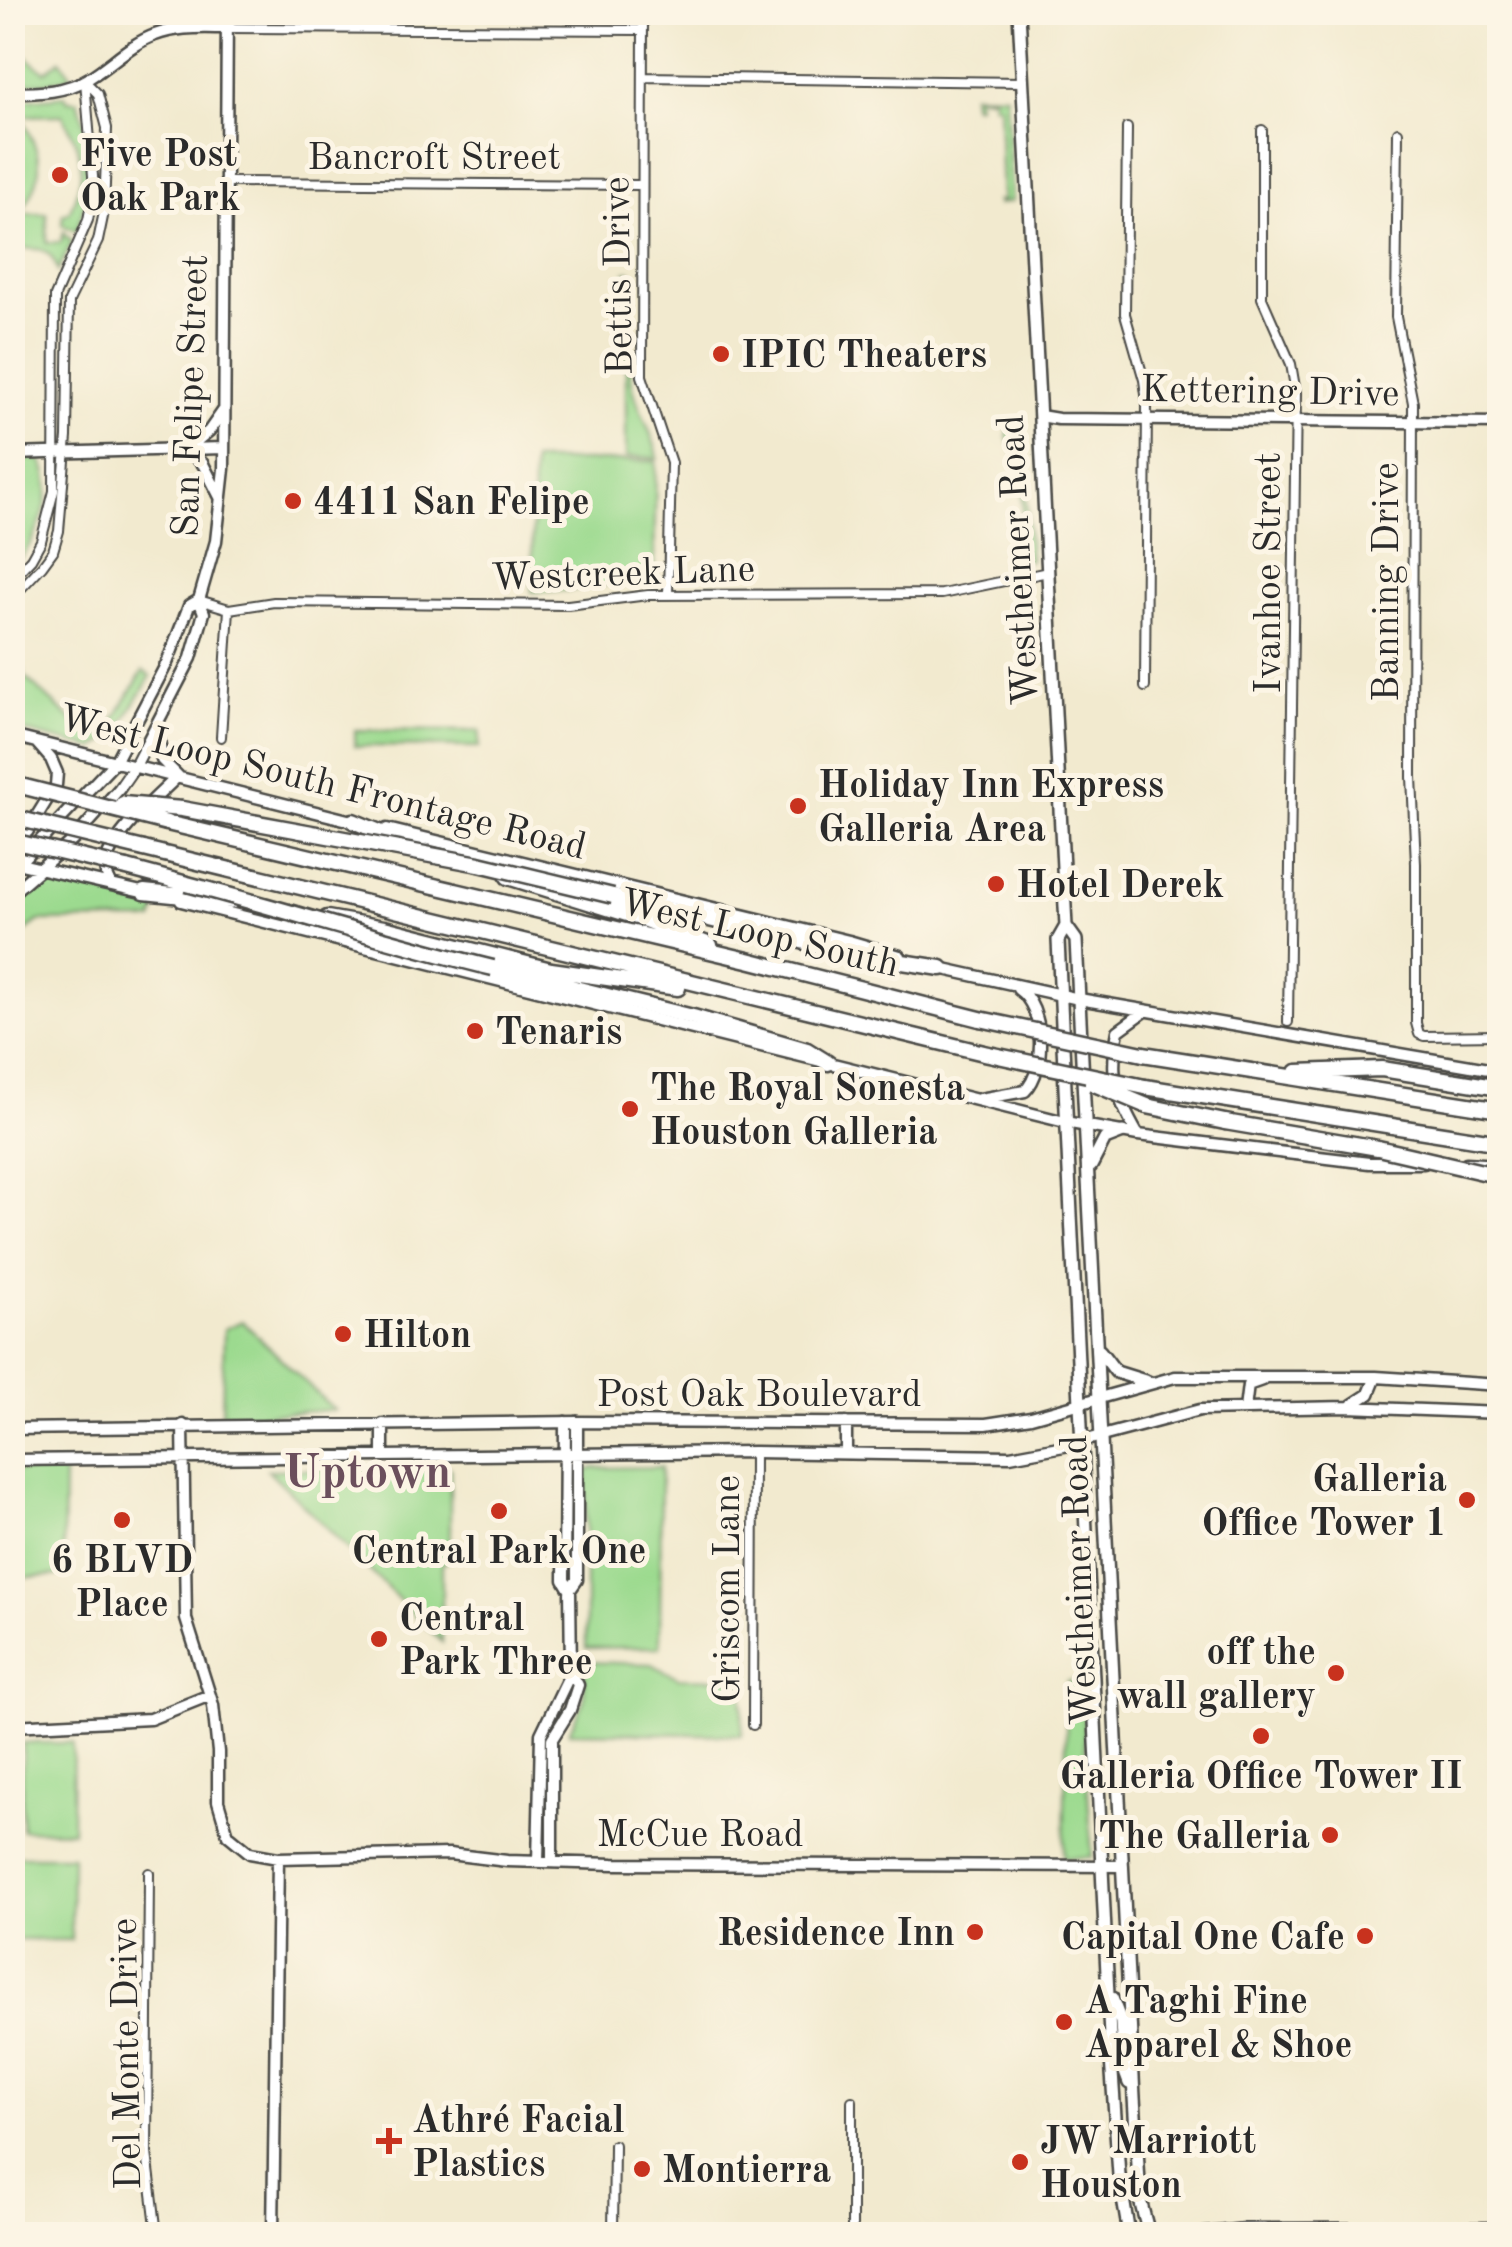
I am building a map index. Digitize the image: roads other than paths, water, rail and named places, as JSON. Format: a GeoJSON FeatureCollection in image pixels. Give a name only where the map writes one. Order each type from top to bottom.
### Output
{"type":"FeatureCollection","features":[{"type":"Feature","properties":{"kind":"highway","name":"West Loop South"},"geometry":{"type":"LineString","coordinates":[[15,784],[980,1019],[1143,1054],[1500,1110]]}},
{"type":"Feature","properties":{"kind":"highway"},"geometry":{"type":"LineString","coordinates":[[76,800],[182,809],[479,864],[864,956],[941,968]]}},
{"type":"Feature","properties":{"kind":"highway","name":"West Loop South"},"geometry":{"type":"LineString","coordinates":[[12,817],[1064,1071],[1500,1143]]}},
{"type":"Feature","properties":{"kind":"highway"},"geometry":{"type":"LineString","coordinates":[[353,821],[434,854],[640,918],[748,960]]}},
{"type":"Feature","properties":{"kind":"highway"},"geometry":{"type":"LineString","coordinates":[[12,839],[274,906],[387,942],[694,1017],[807,1050],[828,1063]]}},
{"type":"Feature","properties":{"kind":"highway"},"geometry":{"type":"LineString","coordinates":[[144,892],[226,900],[384,928],[551,970],[756,998]]}},
{"type":"Feature","properties":{"kind":"highway"},"geometry":{"type":"LineString","coordinates":[[1266,1074],[1382,1068],[1500,1088]]}},
{"type":"Feature","properties":{"kind":"highway"},"geometry":{"type":"LineString","coordinates":[[1064,1071],[1147,1106],[1378,1148],[1500,1176]]}},
{"type":"Feature","properties":{"kind":"main road","name":"San Felipe Street"},"geometry":{"type":"LineString","coordinates":[[12,892],[97,815],[135,766],[191,658],[204,613],[200,600],[212,562],[222,502],[227,12]]}},
{"type":"Feature","properties":{"kind":"main road","name":"Westheimer Road"},"geometry":{"type":"LineString","coordinates":[[1020,12],[1066,926],[1076,940],[1087,1126],[1140,2200],[1150,2234]]}},
{"type":"Feature","properties":{"kind":"main road"},"geometry":{"type":"LineString","coordinates":[[12,93],[58,90],[85,81],[131,46],[157,34],[188,28],[226,28]]}},
{"type":"Feature","properties":{"kind":"main road"},"geometry":{"type":"LineString","coordinates":[[188,448],[209,432],[224,410]]}},
{"type":"Feature","properties":{"kind":"main road","name":"Kettering Drive"},"geometry":{"type":"LineString","coordinates":[[1040,416],[1500,423]]}},
{"type":"Feature","properties":{"kind":"main road"},"geometry":{"type":"LineString","coordinates":[[188,448],[210,476],[222,502]]}},
{"type":"Feature","properties":{"kind":"main road"},"geometry":{"type":"LineString","coordinates":[[12,454],[223,448]]}},
{"type":"Feature","properties":{"kind":"main road","name":"San Felipe Street"},"geometry":{"type":"LineString","coordinates":[[15,865],[115,762],[160,678],[190,606],[200,600]]}},
{"type":"Feature","properties":{"kind":"main road"},"geometry":{"type":"LineString","coordinates":[[111,884],[105,870],[106,860],[136,816],[178,776],[162,760],[157,724]]}},
{"type":"Feature","properties":{"kind":"main road","name":"West Loop South Frontage Road"},"geometry":{"type":"LineString","coordinates":[[12,736],[848,940],[1010,984],[1145,1011],[1500,1070]]}},
{"type":"Feature","properties":{"kind":"main road"},"geometry":{"type":"LineString","coordinates":[[12,839],[27,832],[56,785],[57,772],[51,759],[36,742]]}},
{"type":"Feature","properties":{"kind":"main road"},"geometry":{"type":"LineString","coordinates":[[15,865],[144,892],[1065,1122],[1138,1135],[1369,1163],[1500,1165]]}},
{"type":"Feature","properties":{"kind":"main road","name":"Westheimer Road"},"geometry":{"type":"LineString","coordinates":[[1066,926],[1058,940],[1065,1122],[1111,2058],[1119,2175],[1129,2234]]}},
{"type":"Feature","properties":{"kind":"main road"},"geometry":{"type":"LineString","coordinates":[[974,1099],[1017,1094],[1035,1078],[1038,1041],[1034,1008],[1024,993],[1010,984]]}},
{"type":"Feature","properties":{"kind":"main road"},"geometry":{"type":"LineString","coordinates":[[1138,1135],[1114,1086],[1112,1060],[1118,1031],[1145,1011]]}},
{"type":"Feature","properties":{"kind":"main road"},"geometry":{"type":"LineString","coordinates":[[1089,1170],[1101,1144],[1123,1132]]}},
{"type":"Feature","properties":{"kind":"main road"},"geometry":{"type":"LineString","coordinates":[[1098,1348],[1116,1372],[1148,1382]]}},
{"type":"Feature","properties":{"kind":"main road","name":"Post Oak Boulevard"},"geometry":{"type":"LineString","coordinates":[[12,1429],[571,1422],[986,1424],[1031,1417],[1148,1382],[1184,1377],[1376,1377],[1500,1384]]}},
{"type":"Feature","properties":{"kind":"main road"},"geometry":{"type":"LineString","coordinates":[[1245,1408],[1248,1385],[1267,1377]]}},
{"type":"Feature","properties":{"kind":"main road"},"geometry":{"type":"LineString","coordinates":[[1348,1407],[1369,1394],[1376,1377]]}},
{"type":"Feature","properties":{"kind":"main road","name":"Post Oak Boulevard"},"geometry":{"type":"LineString","coordinates":[[12,1460],[754,1452],[1010,1456],[1184,1413],[1348,1407],[1500,1413]]}},
{"type":"Feature","properties":{"kind":"main road"},"geometry":{"type":"LineString","coordinates":[[538,1862],[540,1734],[571,1672],[570,1590],[564,1580],[564,1455],[571,1422]]}},
{"type":"Feature","properties":{"kind":"main road"},"geometry":{"type":"LineString","coordinates":[[570,1590],[578,1580],[578,1455],[571,1422]]}},
{"type":"Feature","properties":{"kind":"main road"},"geometry":{"type":"LineString","coordinates":[[846,1423],[846,1453]]}},
{"type":"Feature","properties":{"kind":"main road"},"geometry":{"type":"LineString","coordinates":[[383,1454],[384,1424]]}},
{"type":"Feature","properties":{"kind":"main road"},"geometry":{"type":"LineString","coordinates":[[184,1426],[186,1619],[210,1695],[218,1752],[218,1802],[228,1835],[250,1853],[278,1858],[274,2234]]}},
{"type":"Feature","properties":{"kind":"main road"},"geometry":{"type":"LineString","coordinates":[[1088,1570],[1099,1572],[1110,1622]]}},
{"type":"Feature","properties":{"kind":"main road"},"geometry":{"type":"LineString","coordinates":[[552,1862],[552,1739],[576,1696],[578,1681],[571,1672]]}},
{"type":"Feature","properties":{"kind":"main road"},"geometry":{"type":"LineString","coordinates":[[12,1726],[150,1719],[210,1695]]}},
{"type":"Feature","properties":{"kind":"main road"},"geometry":{"type":"LineString","coordinates":[[1095,1697],[1115,1752]]}},
{"type":"Feature","properties":{"kind":"main road"},"geometry":{"type":"LineString","coordinates":[[538,1821],[552,1821]]}},
{"type":"Feature","properties":{"kind":"main road","name":"McCue Road"},"geometry":{"type":"LineString","coordinates":[[278,1858],[448,1854],[538,1862],[1122,1866]]}},
{"type":"Feature","properties":{"kind":"main road"},"geometry":{"type":"LineString","coordinates":[[1108,1989],[1121,2022],[1122,2038],[1131,2046]]}},
{"type":"Feature","properties":{"kind":"main road"},"geometry":{"type":"LineString","coordinates":[[1111,2058],[1120,2062],[1134,2096]]}},
{"type":"Feature","properties":{"kind":"main road"},"geometry":{"type":"LineString","coordinates":[[1197,2234],[1245,2230],[1500,2230]]}},
{"type":"Feature","properties":{"kind":"street","name":"Bettis Drive"},"geometry":{"type":"LineString","coordinates":[[643,12],[642,376],[670,463],[668,594]]}},
{"type":"Feature","properties":{"kind":"street"},"geometry":{"type":"LineString","coordinates":[[226,28],[643,30]]}},
{"type":"Feature","properties":{"kind":"street"},"geometry":{"type":"LineString","coordinates":[[643,77],[1023,82]]}},
{"type":"Feature","properties":{"kind":"street"},"geometry":{"type":"LineString","coordinates":[[12,598],[53,551],[61,519],[55,296],[88,220],[94,188],[85,81]]}},
{"type":"Feature","properties":{"kind":"street"},"geometry":{"type":"LineString","coordinates":[[12,579],[31,559],[51,512],[61,450],[69,302],[98,241],[104,212],[107,128],[98,94],[85,81]]}},
{"type":"Feature","properties":{"kind":"street"},"geometry":{"type":"LineString","coordinates":[[1127,128],[1125,314],[1144,380],[1147,418],[1145,686]]}},
{"type":"Feature","properties":{"kind":"street","name":"Ivanhoe Street"},"geometry":{"type":"LineString","coordinates":[[1262,130],[1262,298],[1291,364],[1296,420],[1288,1022]]}},
{"type":"Feature","properties":{"kind":"street","name":"Banning Drive"},"geometry":{"type":"LineString","coordinates":[[1398,132],[1396,317],[1412,391],[1413,422],[1416,1023],[1419,1034],[1500,1036]]}},
{"type":"Feature","properties":{"kind":"street","name":"Bancroft Street"},"geometry":{"type":"LineString","coordinates":[[226,182],[641,185]]}},
{"type":"Feature","properties":{"kind":"street","name":"Westcreek Lane"},"geometry":{"type":"LineString","coordinates":[[200,600],[229,608],[274,602],[568,605],[668,594],[942,594],[1048,572]]}},
{"type":"Feature","properties":{"kind":"street"},"geometry":{"type":"LineString","coordinates":[[221,737],[229,608]]}},
{"type":"Feature","properties":{"kind":"street","name":"Griscom Lane"},"geometry":{"type":"LineString","coordinates":[[753,1725],[754,1452]]}},
{"type":"Feature","properties":{"kind":"street","name":"Del Monte Drive"},"geometry":{"type":"LineString","coordinates":[[149,1873],[147,2153],[157,2234]]}},
{"type":"Feature","properties":{"kind":"street"},"geometry":{"type":"LineString","coordinates":[[852,2101],[852,2234]]}},
{"type":"Feature","properties":{"kind":"street"},"geometry":{"type":"LineString","coordinates":[[613,2234],[614,2146]]}},
{"type":"Feature","properties":{"kind":"place","name":"Five Post Oak Park"},"geometry":{"type":"Point","coordinates":[60,175]}},
{"type":"Feature","properties":{"kind":"place","name":"IPIC Theaters"},"geometry":{"type":"Point","coordinates":[721,354]}},
{"type":"Feature","properties":{"kind":"place","name":"4411 San Felipe"},"geometry":{"type":"Point","coordinates":[293,501]}},
{"type":"Feature","properties":{"kind":"place","name":"Holiday Inn Express Galleria Area"},"geometry":{"type":"Point","coordinates":[798,806]}},
{"type":"Feature","properties":{"kind":"place","name":"Hotel Derek"},"geometry":{"type":"Point","coordinates":[996,884]}},
{"type":"Feature","properties":{"kind":"place","name":"Tenaris"},"geometry":{"type":"Point","coordinates":[475,1031]}},
{"type":"Feature","properties":{"kind":"place","name":"The Royal Sonesta Houston Galleria"},"geometry":{"type":"Point","coordinates":[630,1109]}},
{"type":"Feature","properties":{"kind":"place","name":"Hilton"},"geometry":{"type":"Point","coordinates":[343,1334]}},
{"type":"Feature","properties":{"kind":"place","name":"Galleria Office Tower 1"},"geometry":{"type":"Point","coordinates":[1467,1500]}},
{"type":"Feature","properties":{"kind":"place","name":"Central Park One"},"geometry":{"type":"Point","coordinates":[499,1511]}},
{"type":"Feature","properties":{"kind":"place","name":"6 BLVD Place"},"geometry":{"type":"Point","coordinates":[122,1520]}},
{"type":"Feature","properties":{"kind":"place","name":"Central Park Three"},"geometry":{"type":"Point","coordinates":[379,1639]}},
{"type":"Feature","properties":{"kind":"place","name":"off the wall gallery"},"geometry":{"type":"Point","coordinates":[1336,1673]}},
{"type":"Feature","properties":{"kind":"place","name":"Galleria Office Tower II"},"geometry":{"type":"Point","coordinates":[1261,1736]}},
{"type":"Feature","properties":{"kind":"place","name":"The Galleria"},"geometry":{"type":"Point","coordinates":[1330,1835]}},
{"type":"Feature","properties":{"kind":"place","name":"Residence Inn"},"geometry":{"type":"Point","coordinates":[975,1932]}},
{"type":"Feature","properties":{"kind":"place","name":"Capital One Cafe"},"geometry":{"type":"Point","coordinates":[1365,1936]}},
{"type":"Feature","properties":{"kind":"place","name":"A Taghi Fine Apparel & Shoe"},"geometry":{"type":"Point","coordinates":[1064,2022]}},
{"type":"Feature","properties":{"kind":"place","name":"Athré Facial Plastics"},"geometry":{"type":"Point","coordinates":[389,2141]}},
{"type":"Feature","properties":{"kind":"place","name":"JW Marriott Houston"},"geometry":{"type":"Point","coordinates":[1020,2162]}},
{"type":"Feature","properties":{"kind":"place","name":"Montierra"},"geometry":{"type":"Point","coordinates":[642,2169]}},
{"type":"Feature","properties":{"kind":"district","name":"Uptown"},"geometry":{"type":"Point","coordinates":[367,1470]}}]}
